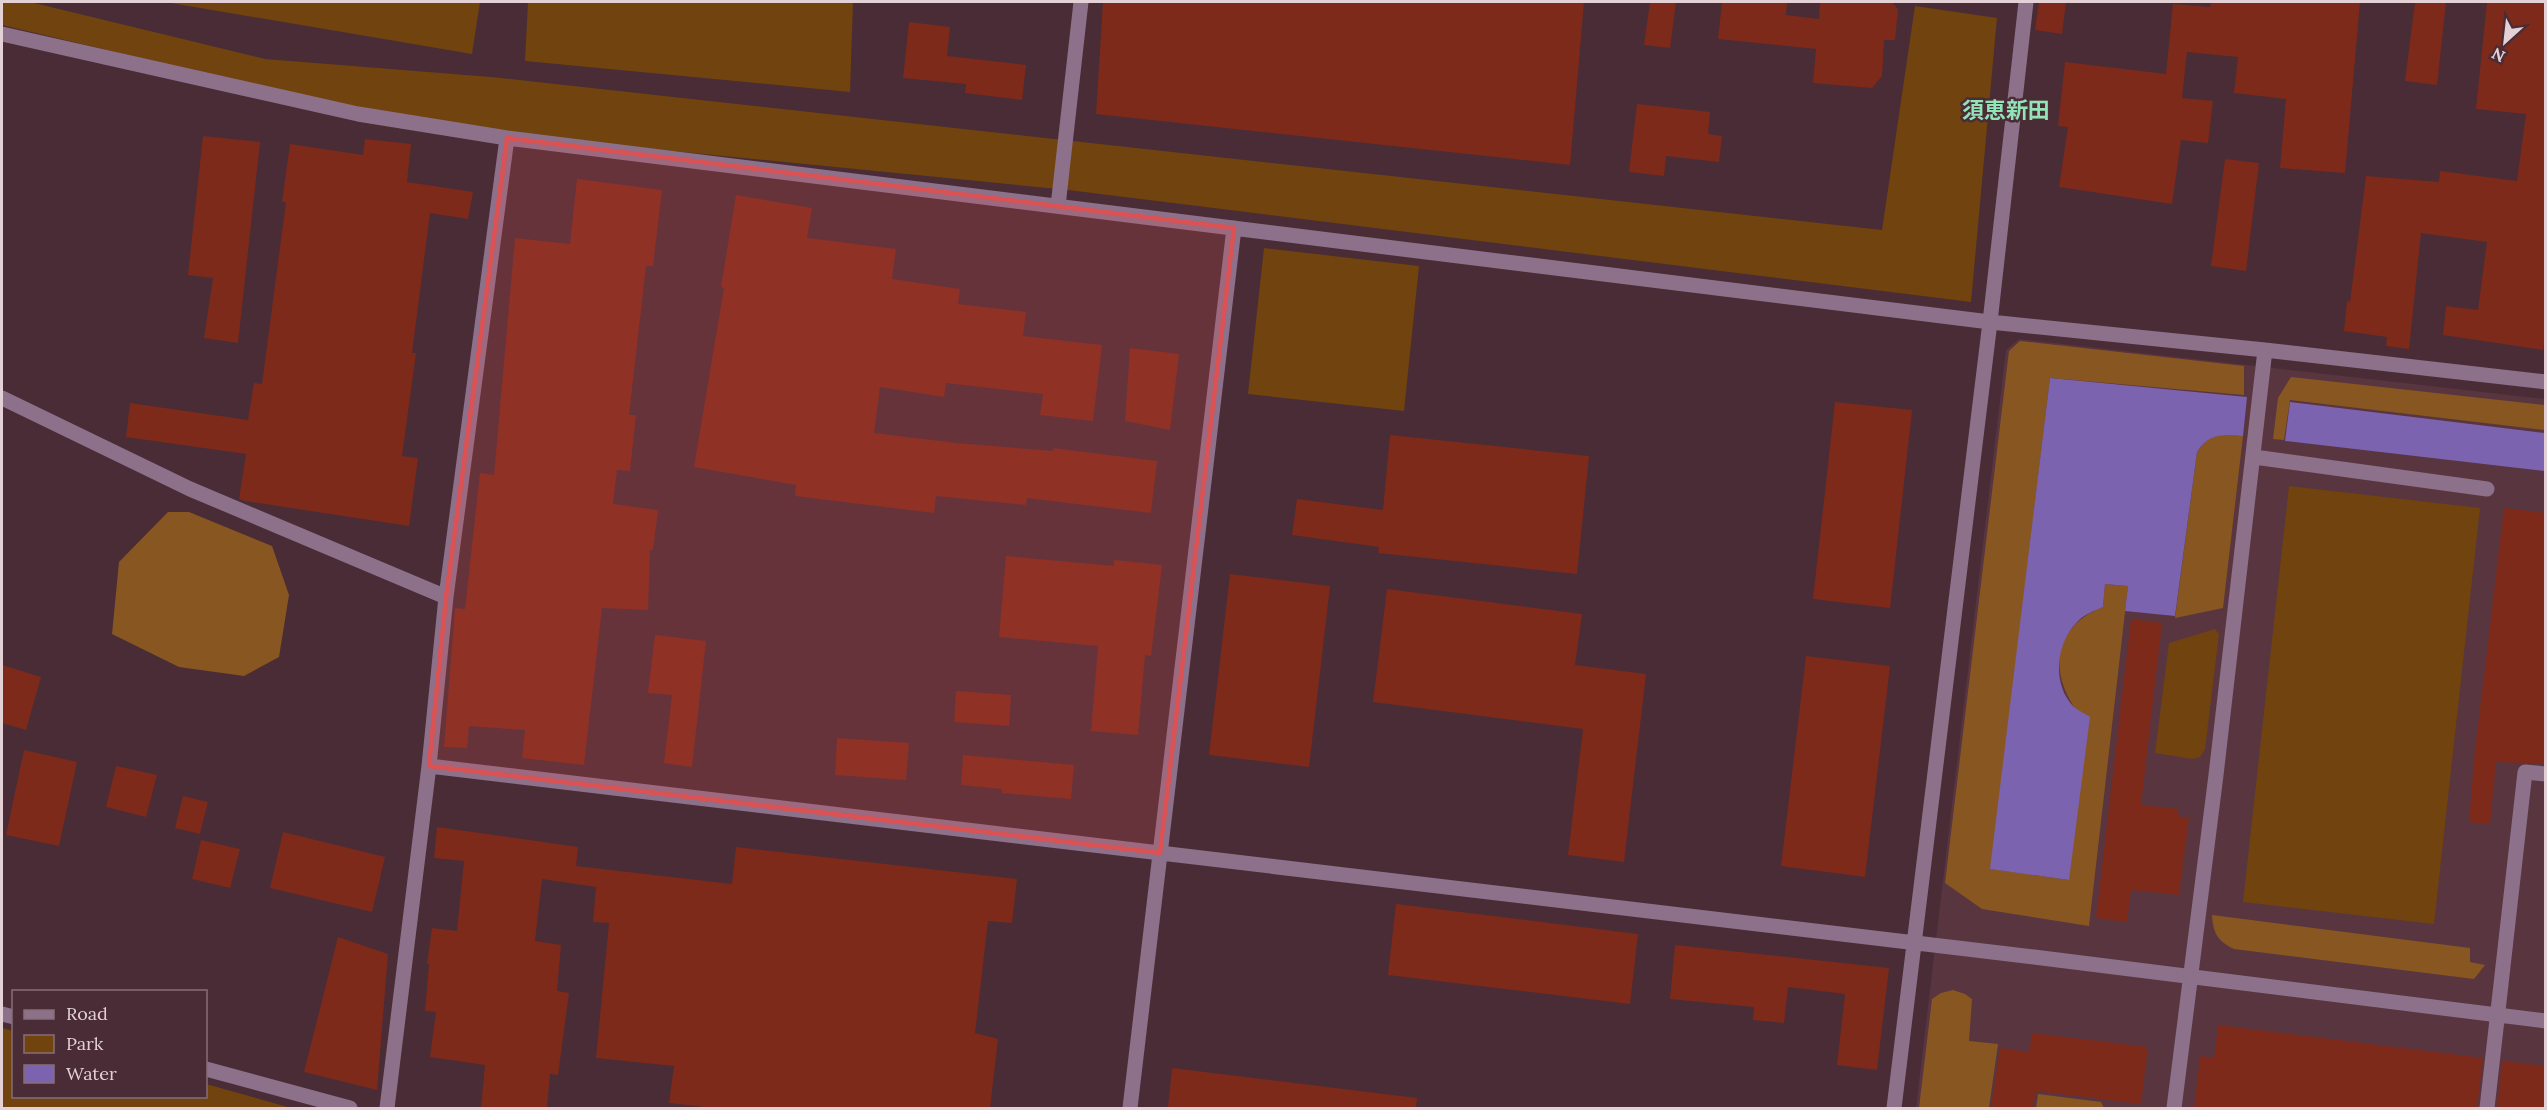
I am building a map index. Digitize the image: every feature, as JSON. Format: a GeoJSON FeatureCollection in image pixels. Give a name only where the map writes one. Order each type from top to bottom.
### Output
{"type":"FeatureCollection","features":[{"type":"Feature","properties":{"kind":"street"},"geometry":{"type":"LineString","coordinates":[[1058,206],[1081,2]]}},
{"type":"Feature","properties":{"kind":"street"},"geometry":{"type":"LineString","coordinates":[[1894,1108],[1990,322],[2026,2]]}},
{"type":"Feature","properties":{"kind":"street"},"geometry":{"type":"LineString","coordinates":[[2,34],[358,114],[507,138],[1990,322],[2546,382]]}},
{"type":"Feature","properties":{"kind":"street"},"geometry":{"type":"LineString","coordinates":[[387,1108],[429,766],[446,597],[507,138]]}},
{"type":"Feature","properties":{"kind":"street"},"geometry":{"type":"LineString","coordinates":[[1130,1108],[1234,228]]}},
{"type":"Feature","properties":{"kind":"street"},"geometry":{"type":"LineString","coordinates":[[2174,1108],[2254,457],[2265,350]]}},
{"type":"Feature","properties":{"kind":"street"},"geometry":{"type":"LineString","coordinates":[[2,398],[190,489],[446,597]]}},
{"type":"Feature","properties":{"kind":"street"},"geometry":{"type":"LineString","coordinates":[[2254,457],[2487,489]]}},
{"type":"Feature","properties":{"kind":"street"},"geometry":{"type":"LineString","coordinates":[[429,766],[2190,976],[2546,1022]]}},
{"type":"Feature","properties":{"kind":"street"},"geometry":{"type":"LineString","coordinates":[[2487,1108],[2525,772],[2546,774]]}},
{"type":"Feature","properties":{"kind":"street"},"geometry":{"type":"LineString","coordinates":[[207,1069],[350,1108]]}},
{"type":"Feature","properties":{"kind":"highlighted area"},"geometry":{"type":"Polygon","coordinates":[[[507,138],[1234,228],[1160,853],[429,766],[446,597],[507,138]]]}},
{"type":"Feature","properties":{"kind":"shaded area"},"geometry":{"type":"Polygon","coordinates":[[[2019,339],[2545,399],[2545,1108],[1916,1108],[2006,350],[2019,339]]]}},
{"type":"Feature","properties":{"kind":"shaded area"},"geometry":{"type":"Polygon","coordinates":[[[2020,341],[2244,366],[2244,395],[2050,378],[1991,869],[2069,880],[2074,707],[2061,677],[2059,663],[2061,649],[2066,636],[2075,625],[2087,615],[2103,607],[2105,584],[2128,586],[2089,926],[1982,909],[1945,883],[2009,351],[2020,341]]]}},
{"type":"Feature","properties":{"kind":"shaded area"},"geometry":{"type":"Polygon","coordinates":[[[2291,377],[2545,405],[2545,430],[2290,400],[2284,440],[2273,439],[2278,398],[2291,377]]]}},
{"type":"Feature","properties":{"kind":"shaded area"},"geometry":{"type":"Polygon","coordinates":[[[2224,434],[2243,436],[2223,608],[2175,618],[2197,452],[2208,440],[2224,434]]]}},
{"type":"Feature","properties":{"kind":"shaded area"},"geometry":{"type":"Polygon","coordinates":[[[168,512],[189,512],[272,546],[289,595],[279,657],[244,676],[179,667],[112,634],[119,562],[168,512]]]}},
{"type":"Feature","properties":{"kind":"shaded area"},"geometry":{"type":"Polygon","coordinates":[[[2212,915],[2470,948],[2470,962],[2485,965],[2474,979],[2234,949],[2217,935],[2212,915]]]}},
{"type":"Feature","properties":{"kind":"shaded area"},"geometry":{"type":"Polygon","coordinates":[[[1953,990],[1972,999],[1969,1041],[1998,1044],[1989,1108],[1919,1108],[1932,999],[1941,993],[1953,990]]]}},
{"type":"Feature","properties":{"kind":"shaded area"},"geometry":{"type":"Polygon","coordinates":[[[2038,1094],[2101,1102],[2104,1108],[2036,1108],[2038,1094]]]}},
{"type":"Feature","properties":{"kind":"green space"},"geometry":{"type":"Polygon","coordinates":[[[2,2],[30,2],[265,59],[491,77],[1882,230],[1915,6],[1997,18],[1971,302],[1068,190],[459,130],[296,95],[2,25],[2,2]]]}},
{"type":"Feature","properties":{"kind":"green space"},"geometry":{"type":"Polygon","coordinates":[[[165,2],[480,2],[472,54],[165,2]]]}},
{"type":"Feature","properties":{"kind":"green space"},"geometry":{"type":"Polygon","coordinates":[[[528,2],[853,2],[850,92],[525,61],[528,2]]]}},
{"type":"Feature","properties":{"kind":"green space"},"geometry":{"type":"Polygon","coordinates":[[[1264,248],[1419,266],[1404,411],[1248,394],[1264,248]]]}},
{"type":"Feature","properties":{"kind":"green space"},"geometry":{"type":"Polygon","coordinates":[[[2289,486],[2480,508],[2434,924],[2243,902],[2289,486]]]}},
{"type":"Feature","properties":{"kind":"green space"},"geometry":{"type":"Polygon","coordinates":[[[2215,629],[2219,634],[2205,749],[2200,757],[2192,759],[2155,753],[2169,643],[2215,629]]]}},
{"type":"Feature","properties":{"kind":"green space"},"geometry":{"type":"Polygon","coordinates":[[[2,1028],[12,1031],[12,1098],[207,1098],[207,1084],[291,1108],[2,1108],[2,1028]]]}},
{"type":"Feature","properties":{"kind":"water"},"geometry":{"type":"Polygon","coordinates":[[[2050,378],[2247,397],[2243,436],[2217,436],[2206,441],[2197,452],[2175,616],[2125,611],[2128,586],[2105,584],[2103,607],[2081,619],[2065,640],[2059,663],[2062,687],[2074,707],[2090,717],[2069,880],[1990,869],[2050,378]]]}},
{"type":"Feature","properties":{"kind":"water"},"geometry":{"type":"Polygon","coordinates":[[[2290,402],[2545,433],[2545,471],[2285,441],[2290,402]]]}},
{"type":"Feature","properties":{"kind":"building"},"geometry":{"type":"Polygon","coordinates":[[[1103,2],[1584,2],[1570,165],[1096,114],[1103,2]]]}},
{"type":"Feature","properties":{"kind":"building"},"geometry":{"type":"Polygon","coordinates":[[[1650,2],[1676,2],[1670,48],[1644,45],[1650,2]]]}},
{"type":"Feature","properties":{"kind":"building"},"geometry":{"type":"Polygon","coordinates":[[[1722,2],[1787,2],[1786,15],[1819,19],[1820,2],[1892,2],[1898,9],[1895,40],[1884,40],[1882,76],[1872,88],[1813,83],[1816,49],[1718,39],[1722,2]]]}},
{"type":"Feature","properties":{"kind":"building"},"geometry":{"type":"Polygon","coordinates":[[[2039,2],[2066,2],[2062,34],[2035,30],[2039,2]]]}},
{"type":"Feature","properties":{"kind":"building"},"geometry":{"type":"Polygon","coordinates":[[[2211,2],[2360,2],[2345,173],[2280,168],[2286,99],[2234,93],[2238,57],[2187,52],[2182,98],[2213,101],[2208,143],[2181,140],[2172,204],[2059,187],[2068,127],[2058,126],[2065,62],[2166,74],[2173,4],[2210,7],[2211,2]]]}},
{"type":"Feature","properties":{"kind":"building"},"geometry":{"type":"Polygon","coordinates":[[[2415,2],[2446,2],[2437,85],[2405,81],[2415,2]]]}},
{"type":"Feature","properties":{"kind":"building"},"geometry":{"type":"Polygon","coordinates":[[[2487,2],[2546,2],[2546,331],[2543,350],[2443,335],[2446,306],[2478,310],[2487,242],[2421,233],[2409,349],[2386,346],[2387,337],[2344,331],[2347,301],[2350,302],[2366,176],[2439,182],[2440,171],[2517,181],[2526,114],[2476,109],[2487,2]]]}},
{"type":"Feature","properties":{"kind":"building"},"geometry":{"type":"Polygon","coordinates":[[[909,22],[950,27],[947,56],[1026,65],[1022,100],[965,93],[966,84],[903,78],[909,22]]]}},
{"type":"Feature","properties":{"kind":"building"},"geometry":{"type":"Polygon","coordinates":[[[1637,104],[1710,112],[1708,134],[1722,136],[1719,162],[1666,156],[1664,176],[1629,172],[1637,104]]]}},
{"type":"Feature","properties":{"kind":"building"},"geometry":{"type":"Polygon","coordinates":[[[203,136],[260,142],[238,343],[204,338],[213,278],[188,275],[203,136]]]}},
{"type":"Feature","properties":{"kind":"building"},"geometry":{"type":"Polygon","coordinates":[[[365,139],[411,144],[407,182],[473,192],[468,219],[430,213],[412,353],[416,353],[402,456],[418,458],[409,526],[245,501],[239,499],[246,454],[126,437],[130,403],[248,420],[254,383],[262,384],[286,202],[282,202],[290,144],[363,155],[365,139]]]}},
{"type":"Feature","properties":{"kind":"building"},"geometry":{"type":"Polygon","coordinates":[[[2225,159],[2259,163],[2246,271],[2211,266],[2225,159]]]}},
{"type":"Feature","properties":{"kind":"building"},"geometry":{"type":"Polygon","coordinates":[[[577,179],[662,190],[653,266],[646,266],[629,415],[636,415],[630,471],[617,470],[613,504],[658,510],[653,550],[650,550],[648,610],[602,608],[584,765],[522,758],[525,730],[469,726],[467,748],[444,747],[455,608],[465,609],[480,473],[494,475],[515,238],[570,244],[577,179]]]}},
{"type":"Feature","properties":{"kind":"building"},"geometry":{"type":"Polygon","coordinates":[[[736,195],[812,208],[807,238],[896,249],[892,279],[960,289],[958,304],[1026,312],[1023,336],[1102,345],[1093,421],[1040,415],[1043,394],[946,383],[944,397],[880,387],[874,433],[956,443],[1053,451],[1053,448],[1157,461],[1151,513],[1027,498],[1026,505],[936,496],[934,513],[795,496],[796,485],[694,467],[724,288],[721,287],[736,195]]]}},
{"type":"Feature","properties":{"kind":"building"},"geometry":{"type":"Polygon","coordinates":[[[1130,348],[1179,354],[1170,430],[1125,421],[1130,348]]]}},
{"type":"Feature","properties":{"kind":"building"},"geometry":{"type":"Polygon","coordinates":[[[1835,402],[1912,410],[1890,608],[1813,599],[1835,402]]]}},
{"type":"Feature","properties":{"kind":"building"},"geometry":{"type":"Polygon","coordinates":[[[1390,435],[1589,456],[1577,574],[1378,553],[1379,547],[1292,535],[1297,499],[1383,510],[1390,435]]]}},
{"type":"Feature","properties":{"kind":"building"},"geometry":{"type":"Polygon","coordinates":[[[2504,508],[2546,513],[2546,764],[2496,762],[2490,824],[2469,822],[2475,750],[2504,508]]]}},
{"type":"Feature","properties":{"kind":"building"},"geometry":{"type":"Polygon","coordinates":[[[1006,556],[1114,566],[1114,560],[1162,565],[1151,656],[1145,655],[1138,735],[1091,731],[1098,646],[999,637],[1006,556]]]}},
{"type":"Feature","properties":{"kind":"building"},"geometry":{"type":"Polygon","coordinates":[[[1230,574],[1330,586],[1309,767],[1209,755],[1230,574]]]}},
{"type":"Feature","properties":{"kind":"building"},"geometry":{"type":"Polygon","coordinates":[[[1387,589],[1582,614],[1575,665],[1646,674],[1624,862],[1568,855],[1583,729],[1373,702],[1387,589]]]}},
{"type":"Feature","properties":{"kind":"building"},"geometry":{"type":"Polygon","coordinates":[[[2131,619],[2162,623],[2141,805],[2179,809],[2178,816],[2189,818],[2179,895],[2131,890],[2127,922],[2096,918],[2131,619]]]}},
{"type":"Feature","properties":{"kind":"building"},"geometry":{"type":"Polygon","coordinates":[[[655,635],[706,641],[692,767],[664,763],[672,695],[648,693],[655,635]]]}},
{"type":"Feature","properties":{"kind":"building"},"geometry":{"type":"Polygon","coordinates":[[[1806,656],[1890,666],[1865,877],[1781,866],[1806,656]]]}},
{"type":"Feature","properties":{"kind":"building"},"geometry":{"type":"Polygon","coordinates":[[[2,665],[41,677],[26,730],[2,723],[2,665]]]}},
{"type":"Feature","properties":{"kind":"building"},"geometry":{"type":"Polygon","coordinates":[[[956,691],[1011,695],[1009,726],[954,722],[956,691]]]}},
{"type":"Feature","properties":{"kind":"building"},"geometry":{"type":"Polygon","coordinates":[[[837,738],[909,743],[906,780],[835,775],[837,738]]]}},
{"type":"Feature","properties":{"kind":"building"},"geometry":{"type":"Polygon","coordinates":[[[24,750],[77,762],[59,846],[6,835],[24,750]]]}},
{"type":"Feature","properties":{"kind":"building"},"geometry":{"type":"Polygon","coordinates":[[[963,755],[1074,765],[1071,799],[1002,793],[1002,789],[961,785],[963,755]]]}},
{"type":"Feature","properties":{"kind":"building"},"geometry":{"type":"Polygon","coordinates":[[[116,766],[157,775],[146,817],[106,807],[116,766]]]}},
{"type":"Feature","properties":{"kind":"building"},"geometry":{"type":"Polygon","coordinates":[[[183,796],[208,802],[200,834],[175,828],[183,796]]]}},
{"type":"Feature","properties":{"kind":"building"},"geometry":{"type":"Polygon","coordinates":[[[437,827],[578,847],[576,866],[732,884],[736,847],[1017,879],[1012,923],[988,921],[975,1033],[998,1039],[990,1108],[714,1108],[669,1103],[674,1066],[596,1058],[609,923],[593,922],[596,887],[542,879],[535,941],[561,945],[557,991],[569,993],[558,1075],[550,1074],[547,1108],[481,1108],[485,1065],[430,1057],[436,1012],[425,1011],[429,964],[427,964],[432,928],[457,931],[464,861],[434,858],[437,827]]]}},
{"type":"Feature","properties":{"kind":"building"},"geometry":{"type":"Polygon","coordinates":[[[283,832],[385,857],[372,912],[270,888],[283,832]]]}},
{"type":"Feature","properties":{"kind":"building"},"geometry":{"type":"Polygon","coordinates":[[[201,840],[240,849],[230,888],[192,879],[201,840]]]}},
{"type":"Feature","properties":{"kind":"building"},"geometry":{"type":"Polygon","coordinates":[[[1396,904],[1638,934],[1630,1004],[1388,975],[1396,904]]]}},
{"type":"Feature","properties":{"kind":"building"},"geometry":{"type":"Polygon","coordinates":[[[338,937],[388,954],[377,1090],[304,1072],[338,937]]]}},
{"type":"Feature","properties":{"kind":"building"},"geometry":{"type":"Polygon","coordinates":[[[1675,945],[1889,968],[1877,1070],[1837,1065],[1845,994],[1788,987],[1784,1023],[1753,1020],[1754,1007],[1670,999],[1675,945]]]}},
{"type":"Feature","properties":{"kind":"building"},"geometry":{"type":"Polygon","coordinates":[[[2218,1025],[2483,1058],[2477,1108],[2194,1108],[2200,1056],[2214,1058],[2218,1025]]]}},
{"type":"Feature","properties":{"kind":"building"},"geometry":{"type":"Polygon","coordinates":[[[2032,1033],[2148,1047],[2141,1104],[2036,1091],[2033,1108],[1991,1108],[2000,1048],[2029,1052],[2032,1033]]]}},
{"type":"Feature","properties":{"kind":"building"},"geometry":{"type":"Polygon","coordinates":[[[2502,1061],[2546,1066],[2546,1108],[2497,1108],[2502,1061]]]}},
{"type":"Feature","properties":{"kind":"building"},"geometry":{"type":"Polygon","coordinates":[[[1172,1068],[1417,1098],[1416,1108],[1168,1108],[1172,1068]]]}},
{"type":"Feature","properties":{"kind":"district","name":"須恵新田"},"geometry":{"type":"Point","coordinates":[2006,110]}}]}
